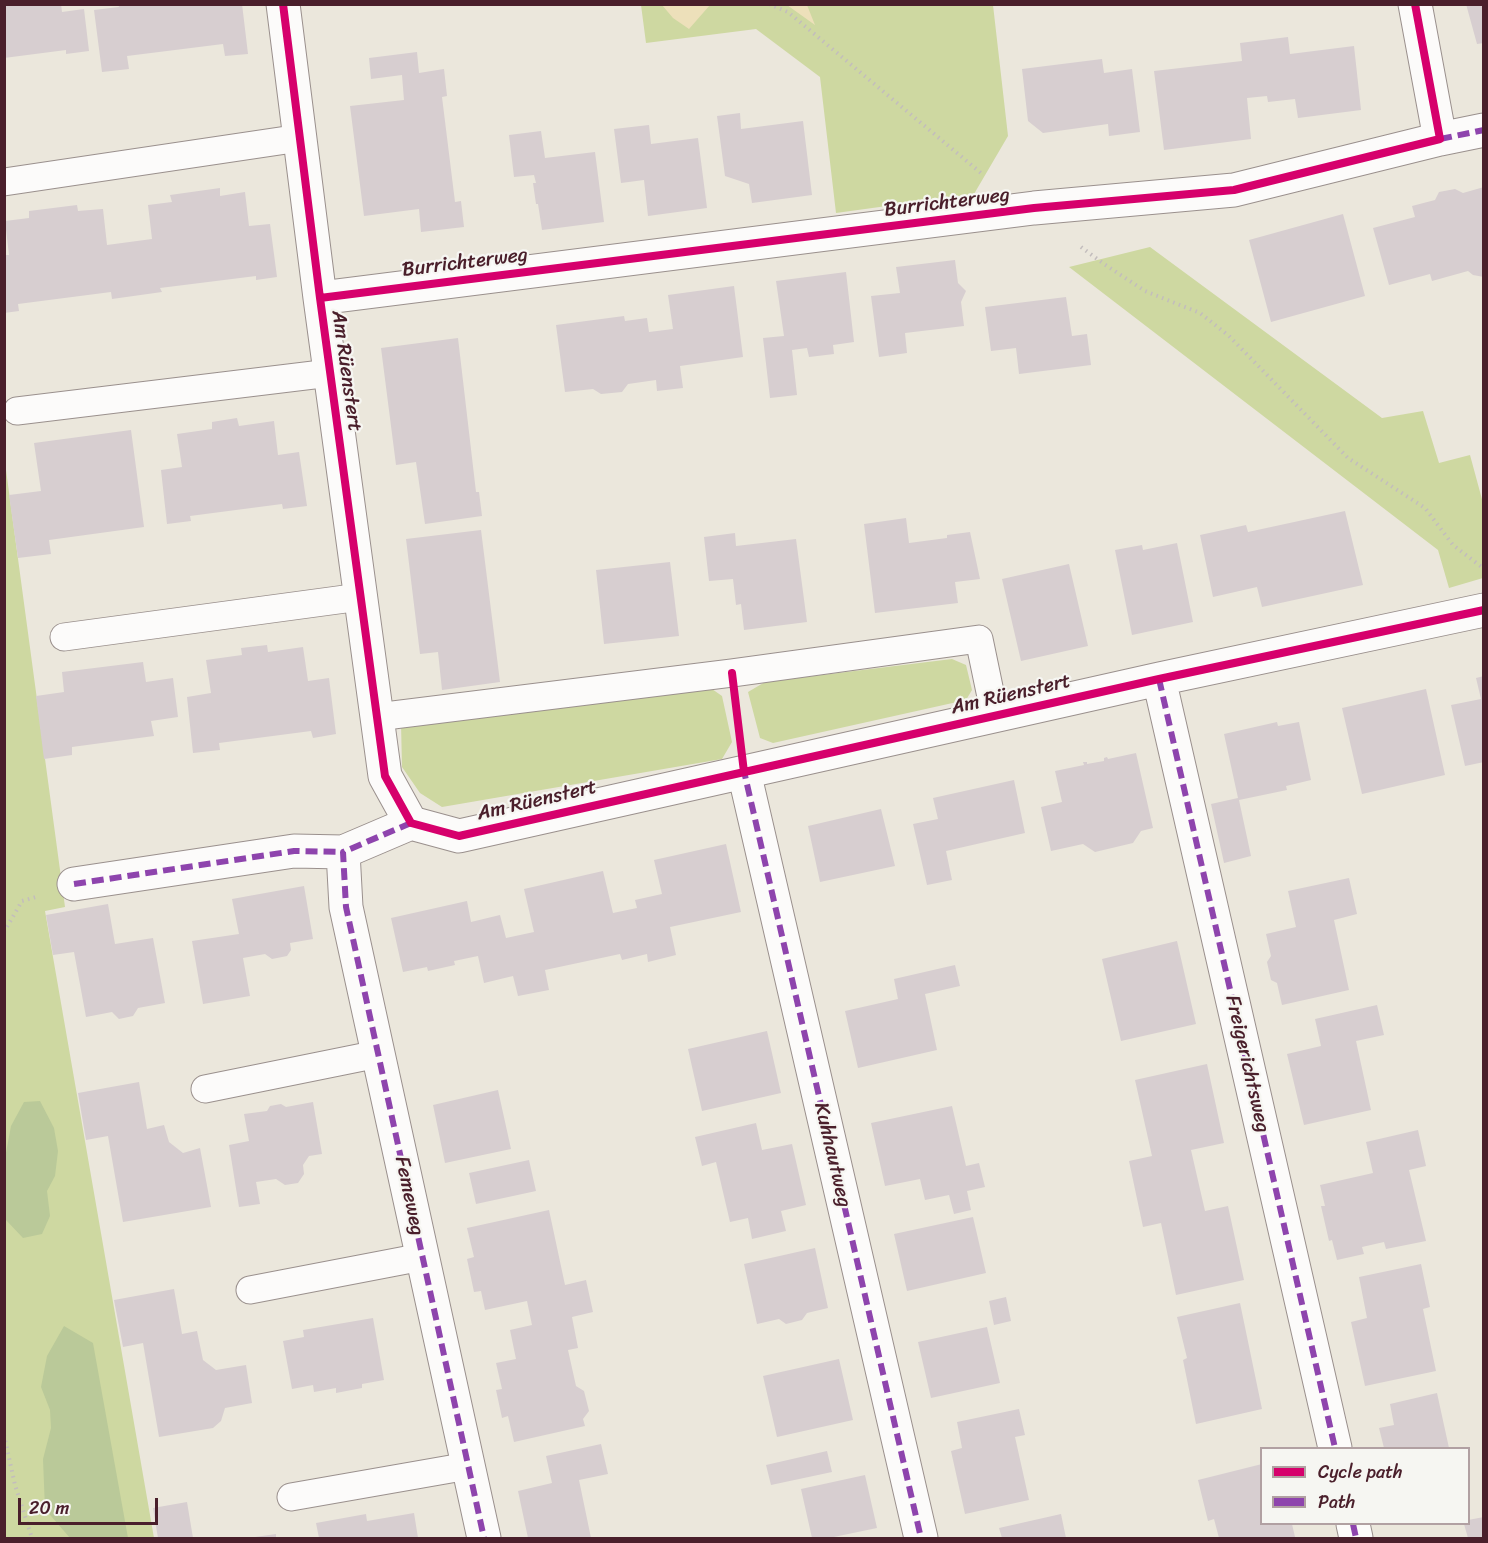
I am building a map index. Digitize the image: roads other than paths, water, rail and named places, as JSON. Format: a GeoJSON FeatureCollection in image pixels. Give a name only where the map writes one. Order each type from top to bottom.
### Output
{"type":"FeatureCollection","features":[{"type":"Feature","properties":{"kind":"street","name":"Am Rüenstert"},"geometry":{"type":"LineString","coordinates":[[283,4],[320,298],[385,776],[411,823],[459,836],[1159,679],[1484,609]]}},
{"type":"Feature","properties":{"kind":"street"},"geometry":{"type":"LineString","coordinates":[[1415,4],[1440,139]]}},
{"type":"Feature","properties":{"kind":"street","name":"Burrichterweg"},"geometry":{"type":"LineString","coordinates":[[320,298],[1034,208],[1234,190],[1484,130]]}},
{"type":"Feature","properties":{"kind":"street","name":"Freigerichtsweg"},"geometry":{"type":"LineString","coordinates":[[1159,679],[1335,1447]]}},
{"type":"Feature","properties":{"kind":"street","name":"Kuhhautweg"},"geometry":{"type":"LineString","coordinates":[[744,772],[921,1539]]}},
{"type":"Feature","properties":{"kind":"street"},"geometry":{"type":"LineString","coordinates":[[74,884],[294,851],[344,852],[411,823]]}},
{"type":"Feature","properties":{"kind":"street","name":"Femeweg"},"geometry":{"type":"LineString","coordinates":[[344,852],[346,907],[484,1539]]}},
{"type":"Feature","properties":{"kind":"lane"},"geometry":{"type":"LineString","coordinates":[[4,182],[300,138]]}},
{"type":"Feature","properties":{"kind":"lane"},"geometry":{"type":"LineString","coordinates":[[17,411],[330,373]]}},
{"type":"Feature","properties":{"kind":"lane"},"geometry":{"type":"LineString","coordinates":[[64,637],[360,597]]}},
{"type":"Feature","properties":{"kind":"lane"},"geometry":{"type":"LineString","coordinates":[[377,717],[732,673],[979,639],[995,716]]}},
{"type":"Feature","properties":{"kind":"lane"},"geometry":{"type":"LineString","coordinates":[[205,1089],[378,1054]]}},
{"type":"Feature","properties":{"kind":"lane"},"geometry":{"type":"LineString","coordinates":[[250,1290],[422,1257]]}},
{"type":"Feature","properties":{"kind":"lane"},"geometry":{"type":"LineString","coordinates":[[291,1497],[468,1466]]}}]}
